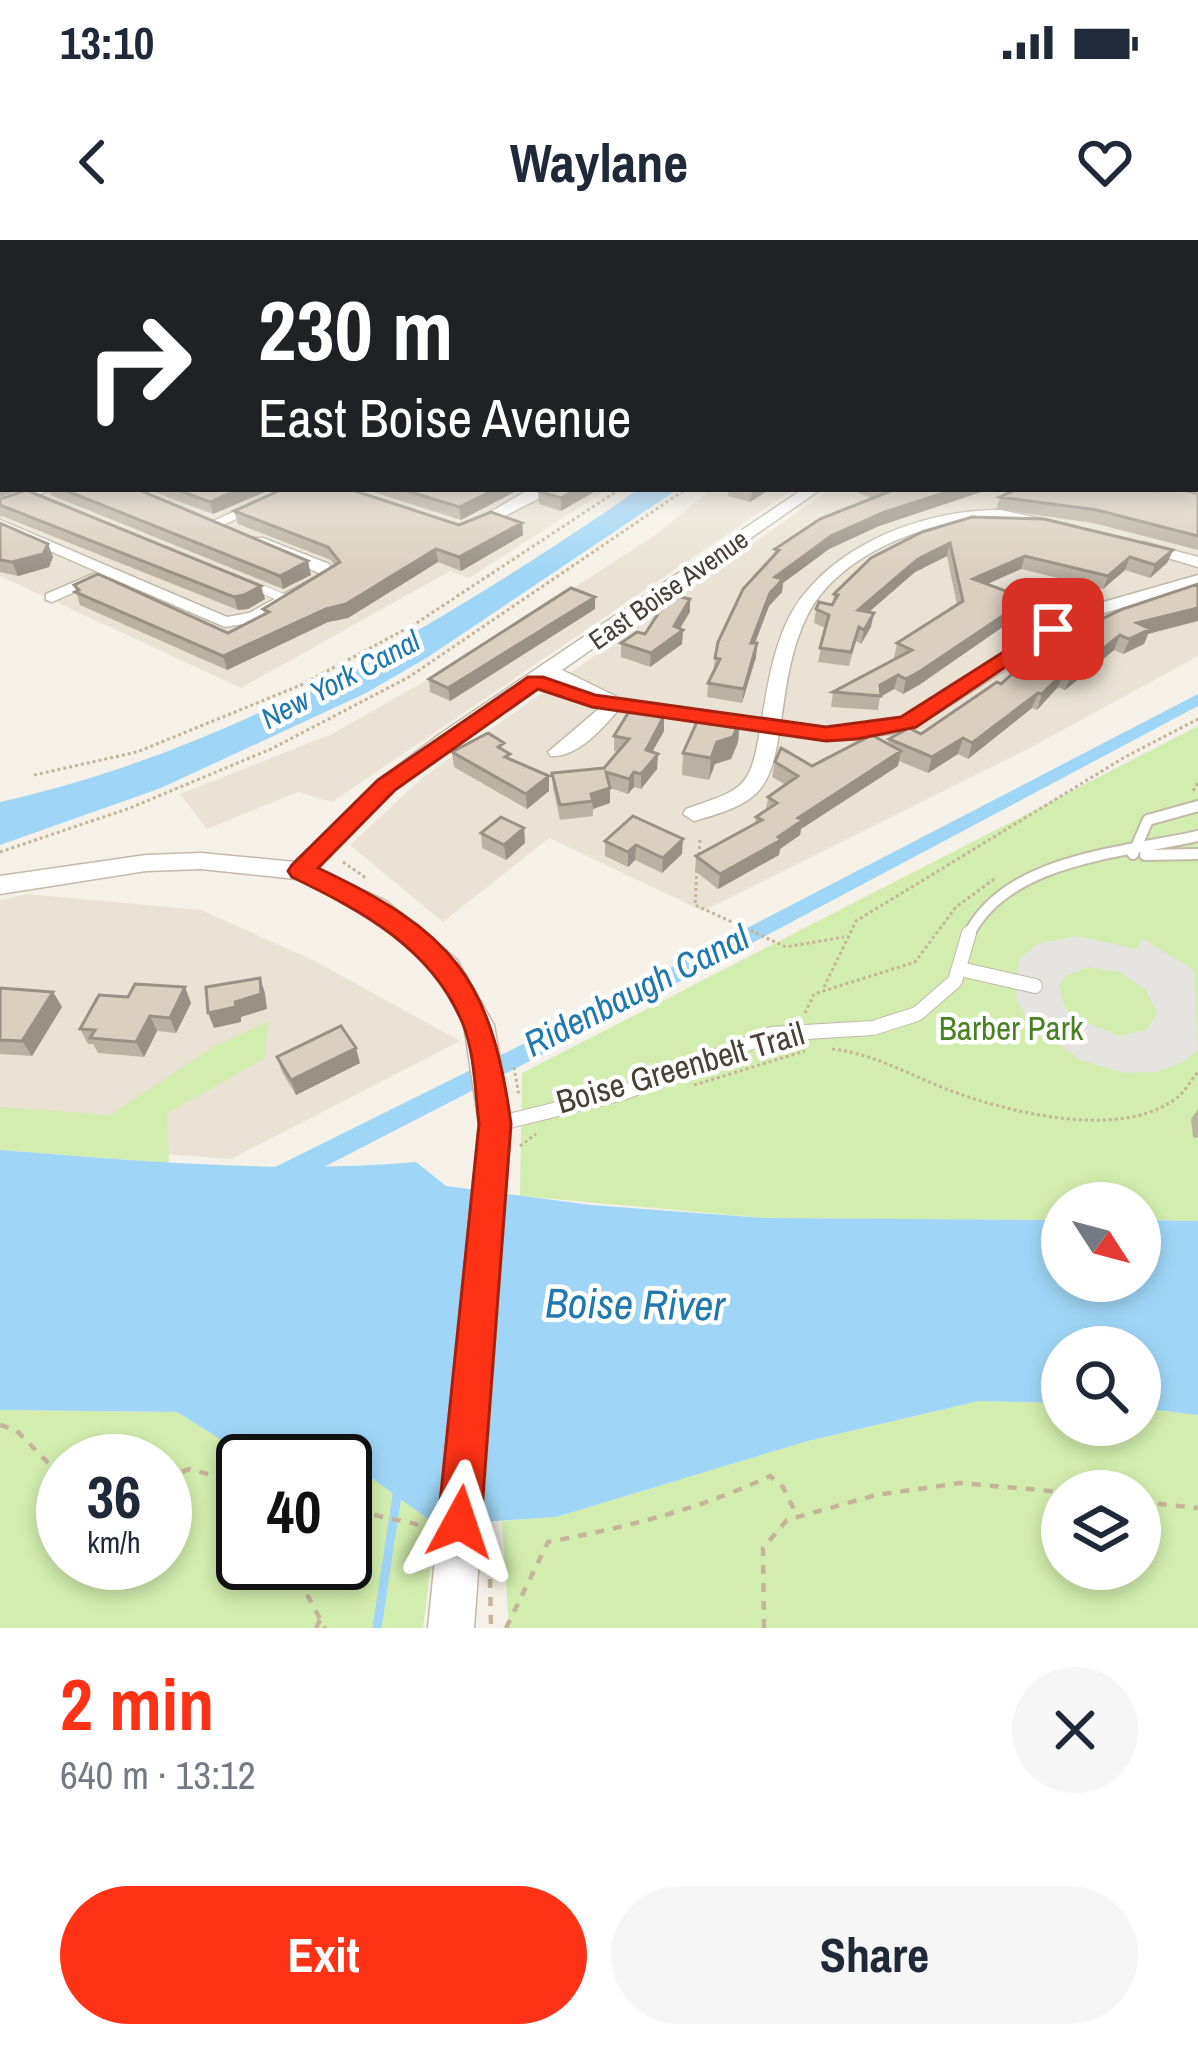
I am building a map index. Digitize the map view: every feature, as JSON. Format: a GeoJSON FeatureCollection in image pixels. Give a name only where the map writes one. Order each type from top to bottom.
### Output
{"type":"FeatureCollection","features":[{"type":"Feature","properties":{"kind":"street"},"geometry":{"type":"LineString","coordinates":[[0,524],[217,620],[234,622],[288,600],[330,575],[324,567],[206,521],[287,492]]}},
{"type":"Feature","properties":{"kind":"street"},"geometry":{"type":"LineString","coordinates":[[456,529],[534,492]]}},
{"type":"Feature","properties":{"kind":"street","name":"East Boise Avenue"},"geometry":{"type":"LineString","coordinates":[[301,871],[387,785],[810,492]]}},
{"type":"Feature","properties":{"kind":"street"},"geometry":{"type":"LineString","coordinates":[[0,506],[39,494]]}},
{"type":"Feature","properties":{"kind":"street"},"geometry":{"type":"LineString","coordinates":[[694,814],[755,786],[800,614],[819,587],[848,563],[913,531],[984,514],[1022,516],[1081,530]]}},
{"type":"Feature","properties":{"kind":"street"},"geometry":{"type":"LineString","coordinates":[[1121,541],[1198,562]]}},
{"type":"Feature","properties":{"kind":"street"},"geometry":{"type":"LineString","coordinates":[[52,597],[110,572]]}},
{"type":"Feature","properties":{"kind":"street"},"geometry":{"type":"LineString","coordinates":[[543,676],[614,703],[826,734],[884,730],[908,722],[1078,615],[1198,580]]}},
{"type":"Feature","properties":{"kind":"street"},"geometry":{"type":"LineString","coordinates":[[1034,595],[1078,615]]}},
{"type":"Feature","properties":{"kind":"street"},"geometry":{"type":"LineString","coordinates":[[558,752],[595,725],[614,703]]}},
{"type":"Feature","properties":{"kind":"street"},"geometry":{"type":"LineString","coordinates":[[0,885],[146,862],[219,862],[301,871],[377,907],[412,932],[447,967],[478,1025],[505,1119],[451,1628]]}},
{"type":"Feature","properties":{"kind":"lane"},"geometry":{"type":"LineString","coordinates":[[242,582],[288,600]]}},
{"type":"Feature","properties":{"kind":"lane"},"geometry":{"type":"LineString","coordinates":[[1132,855],[1148,820],[1198,806]]}},
{"type":"Feature","properties":{"kind":"lane"},"geometry":{"type":"LineString","coordinates":[[505,1119],[622,1093],[772,1034],[873,1028],[897,1022],[932,1006],[960,969],[970,930],[1004,890],[1052,870],[1198,836]]}},
{"type":"Feature","properties":{"kind":"lane"},"geometry":{"type":"LineString","coordinates":[[1132,855],[1198,854]]}},
{"type":"Feature","properties":{"kind":"lane"},"geometry":{"type":"LineString","coordinates":[[960,969],[1035,986]]}},
{"type":"Feature","properties":{"kind":"path"},"geometry":{"type":"LineString","coordinates":[[34,775],[137,752],[301,685],[415,624],[615,492]]}},
{"type":"Feature","properties":{"kind":"path"},"geometry":{"type":"LineString","coordinates":[[0,852],[130,808],[271,749],[410,677],[682,492]]}},
{"type":"Feature","properties":{"kind":"path"},"geometry":{"type":"LineString","coordinates":[[823,989],[844,937],[856,921],[1125,757],[1198,718]]}},
{"type":"Feature","properties":{"kind":"path"},"geometry":{"type":"LineString","coordinates":[[700,838],[694,905],[786,946],[844,937]]}},
{"type":"Feature","properties":{"kind":"path","name":"Boise Greenbelt Trail"},"geometry":{"type":"LineString","coordinates":[[681,1089],[814,1048],[879,1059],[947,1090],[1008,1109],[1100,1119],[1168,1103],[1198,1072]]}},
{"type":"Feature","properties":{"kind":"path","name":"Boise Greenbelt Trail"},"geometry":{"type":"LineString","coordinates":[[505,1119],[526,1137],[548,1130]]}},
{"type":"Feature","properties":{"kind":"path"},"geometry":{"type":"LineString","coordinates":[[0,1425],[16,1430],[36,1450]]}},
{"type":"Feature","properties":{"kind":"path"},"geometry":{"type":"LineString","coordinates":[[506,1628],[548,1542],[645,1523],[714,1502],[770,1476],[783,1487],[798,1517]]}},
{"type":"Feature","properties":{"kind":"path"},"geometry":{"type":"LineString","coordinates":[[764,1628],[760,1579],[764,1548],[787,1520],[876,1495],[960,1484],[1041,1490]]}},
{"type":"Feature","properties":{"kind":"path"},"geometry":{"type":"LineString","coordinates":[[1161,1504],[1198,1508]]}},
{"type":"Feature","properties":{"kind":"path"},"geometry":{"type":"LineString","coordinates":[[372,1513],[416,1524],[457,1558],[491,1628]]}},
{"type":"Feature","properties":{"kind":"path"},"geometry":{"type":"LineString","coordinates":[[306,1590],[326,1628]]}},
{"type":"Feature","properties":{"kind":"path"},"geometry":{"type":"LineString","coordinates":[[316,1628],[322,1616]]}},
{"type":"Feature","properties":{"kind":"shaded area"},"geometry":{"type":"Polygon","coordinates":[[[0,492],[603,492],[469,578],[450,571],[241,688],[0,576],[0,492]]]}},
{"type":"Feature","properties":{"kind":"shaded area"},"geometry":{"type":"Polygon","coordinates":[[[708,492],[790,492],[332,802],[298,792],[207,829],[180,794],[332,734],[467,657],[654,536],[708,492]]]}},
{"type":"Feature","properties":{"kind":"shaded area"},"geometry":{"type":"Polygon","coordinates":[[[826,492],[1198,492],[1198,656],[1028,749],[703,911],[549,838],[443,922],[350,845],[422,778],[826,492]]]}},
{"type":"Feature","properties":{"kind":"shaded area"},"geometry":{"type":"Polygon","coordinates":[[[27,894],[201,910],[313,960],[460,1041],[231,1159],[0,1142],[0,900],[27,894]]]}},
{"type":"Feature","properties":{"kind":"shaded area"},"geometry":{"type":"Polygon","coordinates":[[[1076,936],[1136,949],[1143,939],[1194,970],[1198,1050],[1157,1072],[1124,1073],[1080,1060],[1028,1021],[1016,998],[1019,959],[1038,944],[1076,936]],[[1088,967],[1065,976],[1059,986],[1065,1007],[1075,1018],[1120,1036],[1147,1030],[1157,1013],[1146,990],[1119,972],[1088,967]]]}},
{"type":"Feature","properties":{"kind":"green space","name":"Barber Park"},"geometry":{"type":"Polygon","coordinates":[[[1198,726],[1198,1221],[1161,1220],[1161,1182],[1041,1182],[1041,1220],[765,1218],[520,1196],[522,1073],[1198,726]]]}},
{"type":"Feature","properties":{"kind":"green space"},"geometry":{"type":"Polygon","coordinates":[[[269,1021],[264,1059],[167,1113],[169,1163],[0,1150],[0,1107],[110,1115],[213,1047],[269,1021]]]}},
{"type":"Feature","properties":{"kind":"green space"},"geometry":{"type":"Polygon","coordinates":[[[979,1401],[1041,1402],[1041,1446],[1161,1446],[1161,1411],[1198,1415],[1198,1628],[509,1628],[502,1521],[556,1517],[808,1441],[979,1401]]]}},
{"type":"Feature","properties":{"kind":"green space"},"geometry":{"type":"Polygon","coordinates":[[[0,1410],[177,1412],[216,1436],[216,1590],[372,1590],[372,1478],[436,1525],[423,1628],[0,1628],[0,1410]]]}},
{"type":"Feature","properties":{"kind":"water","name":"New York Canal"},"geometry":{"type":"Polygon","coordinates":[[[635,492],[674,492],[428,657],[366,693],[161,788],[0,845],[0,802],[171,750],[253,715],[413,633],[635,492]]]}},
{"type":"Feature","properties":{"kind":"water","name":"Boise River"},"geometry":{"type":"Polygon","coordinates":[[[0,1150],[260,1166],[416,1162],[446,1186],[591,1205],[765,1218],[1041,1220],[1041,1302],[1161,1302],[1161,1220],[1198,1221],[1198,1415],[1161,1411],[1161,1326],[1041,1326],[1041,1402],[979,1401],[808,1441],[556,1517],[436,1525],[372,1478],[372,1434],[216,1436],[177,1412],[0,1410],[0,1150]]]}},
{"type":"Feature","properties":{"kind":"building"},"geometry":{"type":"Polygon","coordinates":[[[31,492],[261,586],[234,597],[0,505],[0,499],[31,492]]]}},
{"type":"Feature","properties":{"kind":"building"},"geometry":{"type":"Polygon","coordinates":[[[70,492],[144,492],[308,561],[280,576],[70,492]]]}},
{"type":"Feature","properties":{"kind":"building"},"geometry":{"type":"Polygon","coordinates":[[[183,492],[232,492],[210,502],[183,492]]]}},
{"type":"Feature","properties":{"kind":"building"},"geometry":{"type":"Polygon","coordinates":[[[276,492],[358,492],[459,525],[491,512],[522,523],[459,557],[436,549],[346,604],[223,656],[75,592],[79,590],[74,585],[98,574],[228,633],[269,612],[263,609],[340,562],[328,547],[234,511],[276,492]]]}},
{"type":"Feature","properties":{"kind":"building"},"geometry":{"type":"Polygon","coordinates":[[[411,492],[490,492],[459,507],[411,492]]]}},
{"type":"Feature","properties":{"kind":"building"},"geometry":{"type":"Polygon","coordinates":[[[541,492],[572,492],[561,498],[541,492]]]}},
{"type":"Feature","properties":{"kind":"building"},"geometry":{"type":"Polygon","coordinates":[[[888,492],[947,492],[831,536],[775,577],[783,579],[770,593],[751,643],[757,643],[744,689],[708,683],[720,659],[715,658],[718,642],[743,589],[779,550],[775,549],[820,519],[888,492]]]}},
{"type":"Feature","properties":{"kind":"building"},"geometry":{"type":"Polygon","coordinates":[[[1011,492],[1192,492],[1198,494],[1198,536],[1097,510],[1000,497],[1011,492]]]}},
{"type":"Feature","properties":{"kind":"building"},"geometry":{"type":"Polygon","coordinates":[[[972,517],[1044,519],[1173,550],[1155,565],[1130,557],[1108,576],[1025,556],[973,579],[1019,596],[1013,600],[1022,603],[922,670],[880,685],[881,696],[833,692],[912,650],[897,643],[963,601],[950,543],[918,559],[858,610],[874,613],[864,630],[859,627],[851,652],[820,648],[829,615],[816,609],[819,602],[832,605],[838,595],[834,594],[871,558],[922,532],[972,517]]]}},
{"type":"Feature","properties":{"kind":"building"},"geometry":{"type":"Polygon","coordinates":[[[0,523],[48,544],[43,554],[12,562],[0,560],[0,523]]]}},
{"type":"Feature","properties":{"kind":"building"},"geometry":{"type":"Polygon","coordinates":[[[1198,584],[1198,608],[1137,623],[1150,629],[1129,639],[1120,635],[972,743],[963,738],[932,757],[889,739],[909,728],[921,734],[1089,625],[1198,584]]]}},
{"type":"Feature","properties":{"kind":"building"},"geometry":{"type":"Polygon","coordinates":[[[571,588],[595,597],[448,688],[429,679],[571,588]]]}},
{"type":"Feature","properties":{"kind":"building"},"geometry":{"type":"Polygon","coordinates":[[[670,595],[690,599],[674,626],[683,630],[651,653],[621,643],[637,632],[645,634],[670,595]]]}},
{"type":"Feature","properties":{"kind":"building"},"geometry":{"type":"Polygon","coordinates":[[[630,710],[664,716],[646,750],[658,754],[641,774],[634,772],[629,779],[606,772],[610,788],[591,794],[593,801],[560,805],[552,773],[604,768],[629,739],[614,736],[630,710]]]}},
{"type":"Feature","properties":{"kind":"building"},"geometry":{"type":"Polygon","coordinates":[[[701,713],[740,720],[733,737],[717,742],[711,758],[683,753],[701,713]]]}},
{"type":"Feature","properties":{"kind":"building"},"geometry":{"type":"Polygon","coordinates":[[[488,733],[504,743],[498,747],[510,754],[505,757],[549,776],[526,794],[452,752],[488,733]]]}},
{"type":"Feature","properties":{"kind":"building"},"geometry":{"type":"Polygon","coordinates":[[[872,735],[901,751],[798,818],[803,820],[778,837],[781,840],[720,874],[696,856],[762,820],[756,817],[777,803],[768,797],[798,776],[775,762],[781,748],[812,766],[872,735]]]}},
{"type":"Feature","properties":{"kind":"building"},"geometry":{"type":"Polygon","coordinates":[[[633,816],[683,839],[663,858],[636,845],[628,852],[605,841],[633,816]]]}},
{"type":"Feature","properties":{"kind":"building"},"geometry":{"type":"Polygon","coordinates":[[[501,817],[524,828],[504,845],[481,833],[501,817]]]}},
{"type":"Feature","properties":{"kind":"building"},"geometry":{"type":"Polygon","coordinates":[[[260,978],[261,994],[235,1002],[236,1007],[208,1013],[206,987],[260,978]]]}},
{"type":"Feature","properties":{"kind":"building"},"geometry":{"type":"Polygon","coordinates":[[[135,984],[185,987],[170,1018],[150,1016],[136,1042],[90,1038],[95,1030],[80,1029],[99,995],[128,997],[135,984]]]}},
{"type":"Feature","properties":{"kind":"building"},"geometry":{"type":"Polygon","coordinates":[[[0,988],[53,992],[22,1041],[0,1040],[0,988]]]}},
{"type":"Feature","properties":{"kind":"building"},"geometry":{"type":"Polygon","coordinates":[[[341,1026],[356,1048],[291,1080],[277,1057],[341,1026]]]}},
{"type":"Feature","properties":{"kind":"waterway","name":"Ridenbaugh Canal"},"geometry":{"type":"LineString","coordinates":[[278,1178],[1198,699]]}},
{"type":"Feature","properties":{"kind":"waterway"},"geometry":{"type":"LineString","coordinates":[[377,1628],[398,1489]]}},
{"type":"Feature","properties":{"kind":"route"},"geometry":{"type":"LineString","coordinates":[[460,1522],[495,1124],[487,1060],[469,1004],[447,967],[412,932],[377,907],[301,871],[387,785],[536,681],[592,700],[682,715],[826,734],[857,733],[908,722],[1053,629]]}}]}
